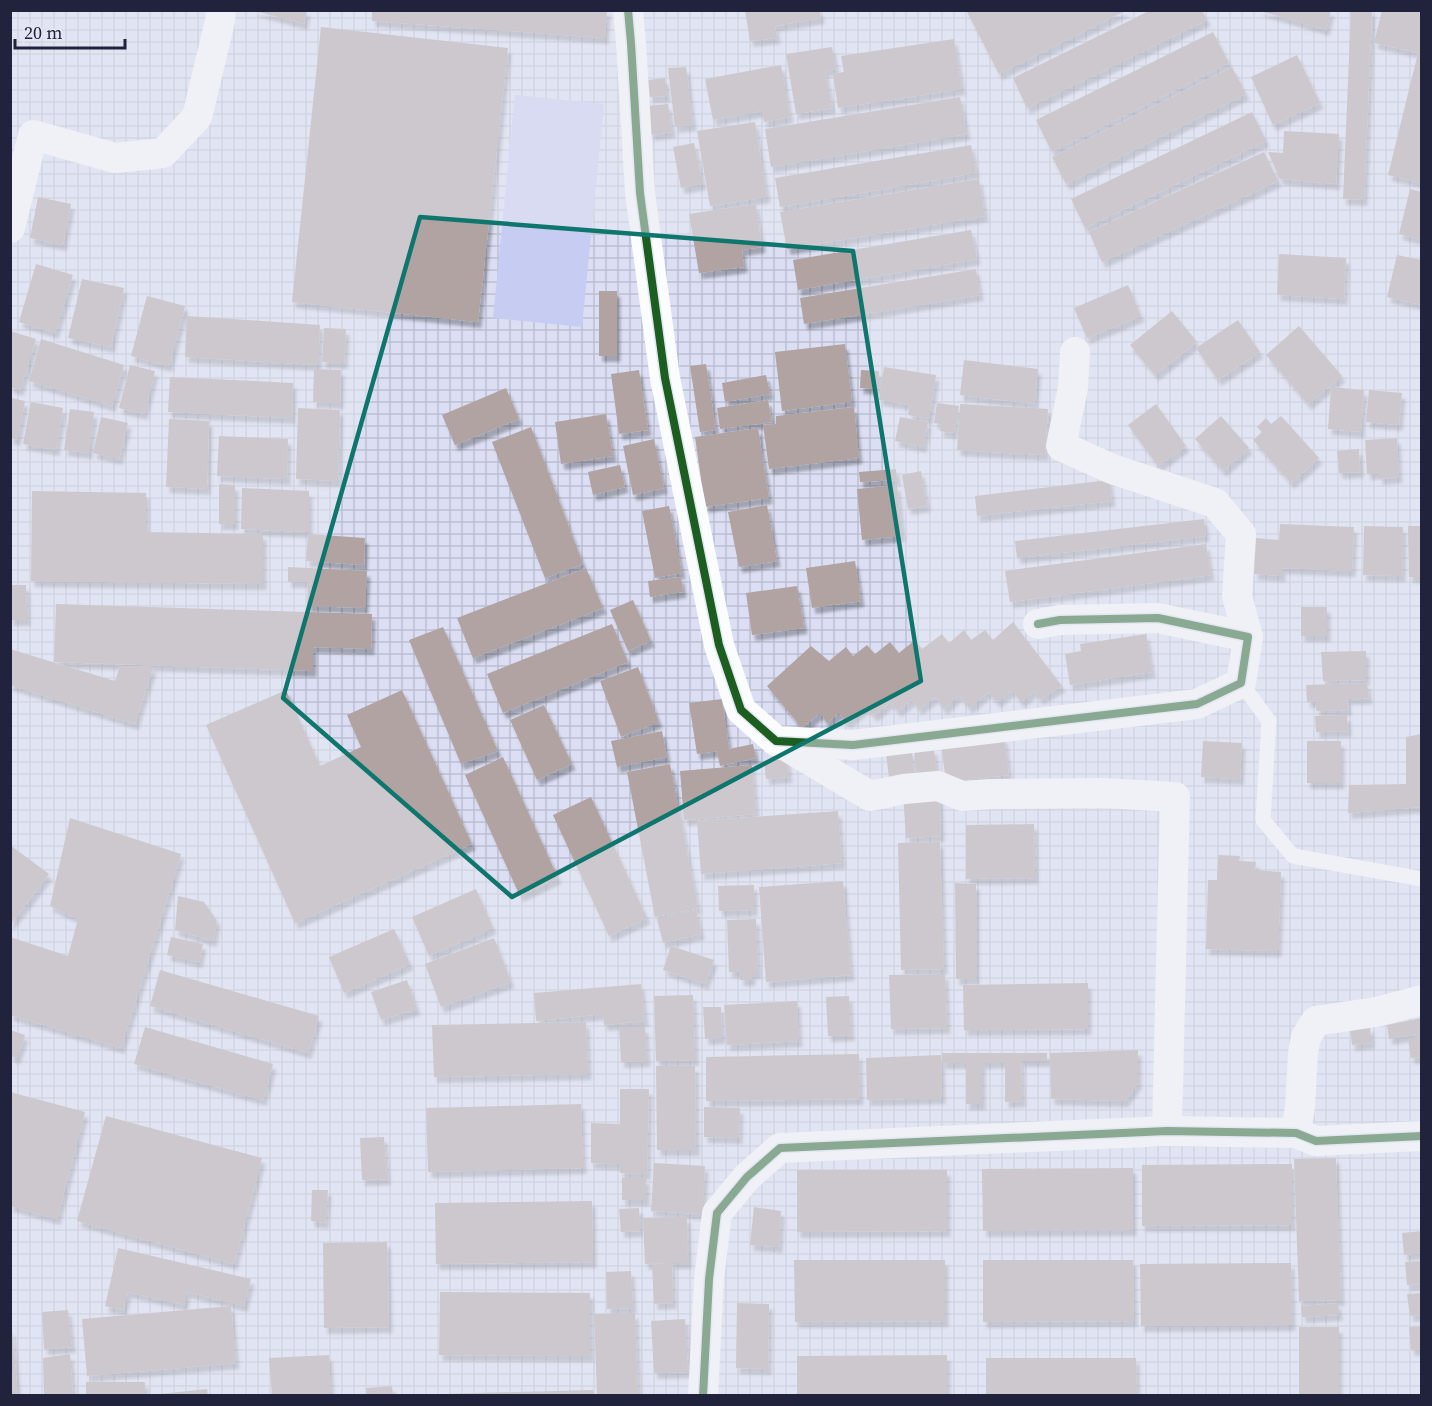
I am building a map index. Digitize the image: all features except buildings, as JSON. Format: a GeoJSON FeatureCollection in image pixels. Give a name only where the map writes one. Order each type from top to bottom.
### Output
{"type":"FeatureCollection","features":[{"type":"Feature","properties":{"kind":"street"},"geometry":{"type":"LineString","coordinates":[[10,228],[22,135],[115,158],[163,153],[196,117],[221,10]]}},
{"type":"Feature","properties":{"kind":"street"},"geometry":{"type":"LineString","coordinates":[[628,10],[640,193],[665,378],[719,645],[741,710],[776,741],[870,796],[904,789],[938,786],[962,796],[1103,793],[1175,796],[1167,1131]]}},
{"type":"Feature","properties":{"kind":"street"},"geometry":{"type":"LineString","coordinates":[[776,741],[853,745],[1197,704],[1241,683],[1248,638],[1237,597],[1240,534],[1215,503],[1112,469],[1061,446],[1073,388],[1075,352]]}},
{"type":"Feature","properties":{"kind":"street"},"geometry":{"type":"LineString","coordinates":[[1038,624],[1060,620],[1158,618],[1248,638]]}},
{"type":"Feature","properties":{"kind":"street"},"geometry":{"type":"LineString","coordinates":[[1296,1132],[1303,1053],[1306,1037],[1316,1021],[1376,1012],[1422,1000]]}},
{"type":"Feature","properties":{"kind":"street"},"geometry":{"type":"LineString","coordinates":[[703,1395],[709,1280],[717,1213],[747,1177],[780,1148],[1167,1131],[1296,1132],[1316,1141],[1422,1136]]}},
{"type":"Feature","properties":{"kind":"lane"},"geometry":{"type":"LineString","coordinates":[[1241,683],[1269,721],[1263,820],[1293,856],[1422,879]]}},
{"type":"Feature","properties":{"kind":"highlighted area"},"geometry":{"type":"Polygon","coordinates":[[[420,217],[853,251],[921,681],[512,897],[283,698],[420,217]]]}},
{"type":"Feature","properties":{"kind":"shaded area"},"geometry":{"type":"Polygon","coordinates":[[[11,11],[1421,11],[1421,1395],[11,1395],[11,11]]]}},
{"type":"Feature","properties":{"kind":"shaded area"},"geometry":{"type":"Polygon","coordinates":[[[515,95],[604,104],[582,327],[493,318],[515,95]]]}},
{"type":"Feature","properties":{"kind":"cycle path"},"geometry":{"type":"LineString","coordinates":[[628,10],[640,193],[665,378],[719,645],[741,710],[776,741],[853,745],[1197,704],[1241,683],[1248,637],[1158,618],[1060,620],[1038,624]]}},
{"type":"Feature","properties":{"kind":"cycle path"},"geometry":{"type":"LineString","coordinates":[[703,1396],[709,1279],[717,1213],[747,1177],[780,1148],[1167,1131],[1296,1133],[1316,1141],[1422,1136]]}}]}
